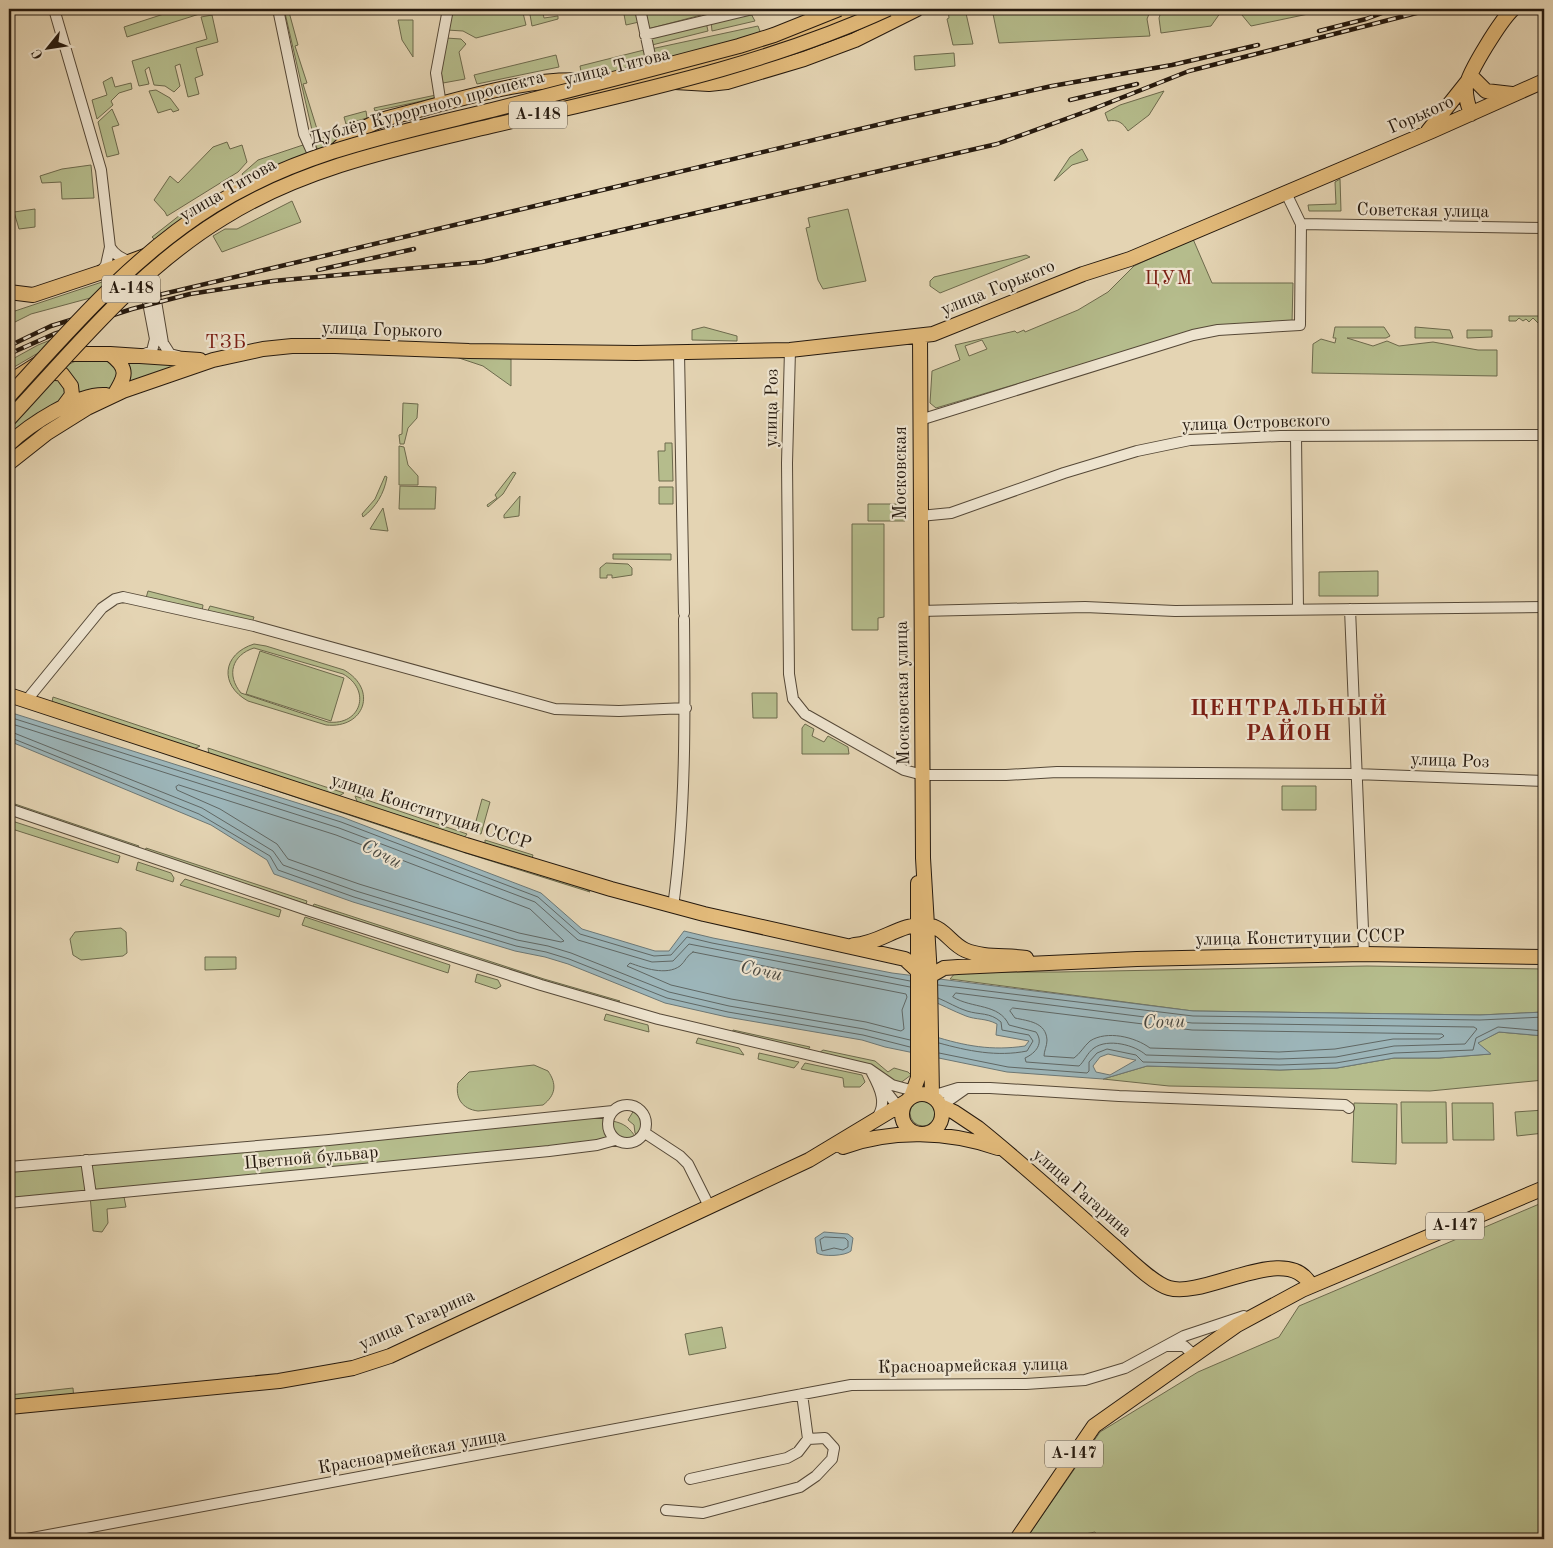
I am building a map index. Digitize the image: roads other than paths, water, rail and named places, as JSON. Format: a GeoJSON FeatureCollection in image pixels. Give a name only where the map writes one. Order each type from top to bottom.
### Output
{"type":"FeatureCollection","features":[{"type":"Feature","properties":{"kind":"main road","name":"Дублёр Курортного проспекта"},"geometry":{"type":"LineString","coordinates":[[9,396],[90,309],[142,258],[214,206],[271,175],[340,148],[739,46],[774,35],[839,9]]}},
{"type":"Feature","properties":{"kind":"main road","name":"улица Титова"},"geometry":{"type":"LineString","coordinates":[[9,304],[161,250],[251,195],[322,162],[395,141],[654,78],[742,54],[816,30],[862,9]]}},
{"type":"Feature","properties":{"kind":"main road","name":"Дублёр Курортного проспекта"},"geometry":{"type":"LineString","coordinates":[[9,419],[84,336],[152,270],[202,231],[278,188],[396,148],[648,88],[744,63],[817,39],[888,9]]}},
{"type":"Feature","properties":{"kind":"main road"},"geometry":{"type":"LineString","coordinates":[[654,78],[709,84],[727,82],[804,59],[855,40],[916,9]]}},
{"type":"Feature","properties":{"kind":"main road"},"geometry":{"type":"LineString","coordinates":[[1426,134],[1472,77],[1502,21],[1513,9]]}},
{"type":"Feature","properties":{"kind":"main road"},"geometry":{"type":"LineString","coordinates":[[1472,77],[1486,91],[1516,95]]}},
{"type":"Feature","properties":{"kind":"main road"},"geometry":{"type":"LineString","coordinates":[[1472,77],[1474,112]]}},
{"type":"Feature","properties":{"kind":"main road","name":"А-148"},"geometry":{"type":"LineString","coordinates":[[322,162],[350,137],[372,122],[536,83],[578,80],[599,82]]}},
{"type":"Feature","properties":{"kind":"main road","name":"Горького"},"geometry":{"type":"LineString","coordinates":[[1313,182],[1516,95],[1544,81]]}},
{"type":"Feature","properties":{"kind":"main road","name":"улица Горького"},"geometry":{"type":"LineString","coordinates":[[114,395],[150,380],[213,360],[292,346],[679,353],[790,350],[920,336],[947,330],[1083,274],[1130,259],[1313,182]]}},
{"type":"Feature","properties":{"kind":"main road"},"geometry":{"type":"LineString","coordinates":[[9,292],[33,295]]}},
{"type":"Feature","properties":{"kind":"main road","name":"Московская"},"geometry":{"type":"LineString","coordinates":[[920,336],[920,611]]}},
{"type":"Feature","properties":{"kind":"main road"},"geometry":{"type":"LineString","coordinates":[[9,409],[61,354]]}},
{"type":"Feature","properties":{"kind":"main road"},"geometry":{"type":"LineString","coordinates":[[9,382],[39,363],[61,354]]}},
{"type":"Feature","properties":{"kind":"main road","name":"улица Горького"},"geometry":{"type":"LineString","coordinates":[[61,354],[110,354],[136,358],[213,360]]}},
{"type":"Feature","properties":{"kind":"main road"},"geometry":{"type":"LineString","coordinates":[[9,463],[47,433],[87,408],[114,395],[124,378],[124,372],[120,363],[110,354]]}},
{"type":"Feature","properties":{"kind":"main road"},"geometry":{"type":"LineString","coordinates":[[36,381],[52,372],[66,378],[72,391],[70,399],[62,408]]}},
{"type":"Feature","properties":{"kind":"main road"},"geometry":{"type":"LineString","coordinates":[[9,444],[62,408],[92,396],[114,395]]}},
{"type":"Feature","properties":{"kind":"main road","name":"Московская улица"},"geometry":{"type":"LineString","coordinates":[[920,611],[923,858],[922,1070],[917,1101],[940,1124],[932,1132],[920,1134]]}},
{"type":"Feature","properties":{"kind":"main road","name":"улица Конституции СССР"},"geometry":{"type":"LineString","coordinates":[[9,695],[466,845],[674,907],[905,959],[922,974]]}},
{"type":"Feature","properties":{"kind":"main road"},"geometry":{"type":"LineString","coordinates":[[848,946],[873,943],[904,928],[922,925],[938,928],[957,946],[973,953],[1057,962]]}},
{"type":"Feature","properties":{"kind":"main road","name":"улица Конституции СССР"},"geometry":{"type":"LineString","coordinates":[[1057,962],[1364,954],[1544,957]]}},
{"type":"Feature","properties":{"kind":"main road"},"geometry":{"type":"LineString","coordinates":[[922,974],[951,968],[1057,962]]}},
{"type":"Feature","properties":{"kind":"main road"},"geometry":{"type":"LineString","coordinates":[[809,1160],[873,1122],[917,1101]]}},
{"type":"Feature","properties":{"kind":"main road"},"geometry":{"type":"LineString","coordinates":[[917,1101],[907,1127],[920,1134]]}},
{"type":"Feature","properties":{"kind":"main road","name":"улица Гагарина"},"geometry":{"type":"LineString","coordinates":[[917,1101],[954,1112],[978,1128],[1136,1265],[1166,1287],[1172,1289],[1200,1286],[1258,1271],[1281,1268],[1298,1271],[1308,1279],[1311,1286]]}},
{"type":"Feature","properties":{"kind":"main road"},"geometry":{"type":"LineString","coordinates":[[809,1160],[871,1138],[920,1134],[969,1139],[1003,1150]]}},
{"type":"Feature","properties":{"kind":"main road","name":"улица Гагарина"},"geometry":{"type":"LineString","coordinates":[[9,1407],[279,1381],[353,1368],[390,1356],[809,1160]]}},
{"type":"Feature","properties":{"kind":"main road","name":"А-147"},"geometry":{"type":"LineString","coordinates":[[1017,1539],[1094,1426],[1257,1312],[1311,1286],[1544,1188]]}},
{"type":"Feature","properties":{"kind":"street"},"geometry":{"type":"LineString","coordinates":[[54,9],[99,164],[110,248],[106,265],[99,273]]}},
{"type":"Feature","properties":{"kind":"street"},"geometry":{"type":"LineString","coordinates":[[278,9],[304,134],[322,162]]}},
{"type":"Feature","properties":{"kind":"street"},"geometry":{"type":"LineString","coordinates":[[441,105],[436,73],[448,9]]}},
{"type":"Feature","properties":{"kind":"street"},"geometry":{"type":"LineString","coordinates":[[640,9],[654,78]]}},
{"type":"Feature","properties":{"kind":"street"},"geometry":{"type":"LineString","coordinates":[[705,9],[708,20]]}},
{"type":"Feature","properties":{"kind":"street"},"geometry":{"type":"LineString","coordinates":[[645,35],[753,9]]}},
{"type":"Feature","properties":{"kind":"street"},"geometry":{"type":"LineString","coordinates":[[920,420],[1193,336],[1218,330],[1300,325],[1301,224],[1286,193]]}},
{"type":"Feature","properties":{"kind":"street","name":"Советская улица"},"geometry":{"type":"LineString","coordinates":[[1301,224],[1544,228]]}},
{"type":"Feature","properties":{"kind":"street"},"geometry":{"type":"LineString","coordinates":[[110,248],[119,258],[138,258],[152,269]]}},
{"type":"Feature","properties":{"kind":"street"},"geometry":{"type":"LineString","coordinates":[[161,250],[155,258],[152,269],[157,314],[166,350],[175,356],[213,360]]}},
{"type":"Feature","properties":{"kind":"street"},"geometry":{"type":"LineString","coordinates":[[136,358],[152,351],[155,339],[142,271],[138,266],[138,258]]}},
{"type":"Feature","properties":{"kind":"street","name":"улица Роз"},"geometry":{"type":"LineString","coordinates":[[790,350],[788,466],[789,674],[794,699],[805,714],[904,770],[922,774],[1006,775],[1057,772],[1356,774],[1544,781]]}},
{"type":"Feature","properties":{"kind":"street"},"geometry":{"type":"LineString","coordinates":[[674,907],[679,866],[686,708],[679,353]]}},
{"type":"Feature","properties":{"kind":"street","name":"улица Островского"},"geometry":{"type":"LineString","coordinates":[[920,516],[951,513],[1064,473],[1169,443],[1204,438],[1544,435]]}},
{"type":"Feature","properties":{"kind":"street"},"geometry":{"type":"LineString","coordinates":[[1296,436],[1298,609]]}},
{"type":"Feature","properties":{"kind":"street"},"geometry":{"type":"LineString","coordinates":[[26,701],[102,608],[115,599],[123,597],[254,626],[555,709],[619,711],[686,708]]}},
{"type":"Feature","properties":{"kind":"street"},"geometry":{"type":"LineString","coordinates":[[920,611],[1079,607],[1175,611],[1544,607]]}},
{"type":"Feature","properties":{"kind":"street"},"geometry":{"type":"LineString","coordinates":[[1350,610],[1364,954]]}},
{"type":"Feature","properties":{"kind":"street"},"geometry":{"type":"LineString","coordinates":[[9,809],[307,910],[541,985],[647,1016],[871,1070],[917,1101],[965,1089],[990,1088],[1119,1096],[1345,1105],[1348,1108]]}},
{"type":"Feature","properties":{"kind":"street"},"geometry":{"type":"LineString","coordinates":[[871,1070],[886,1082],[898,1086],[917,1101]]}},
{"type":"Feature","properties":{"kind":"street"},"geometry":{"type":"LineString","coordinates":[[871,1070],[882,1096],[880,1113],[873,1122]]}},
{"type":"Feature","properties":{"kind":"street"},"geometry":{"type":"LineString","coordinates":[[898,1086],[910,1080],[922,1070]]}},
{"type":"Feature","properties":{"kind":"street"},"geometry":{"type":"LineString","coordinates":[[630,1105],[640,1110],[646,1121],[645,1133],[638,1140],[630,1144],[615,1140],[608,1126],[614,1111],[630,1105]]}},
{"type":"Feature","properties":{"kind":"street","name":"Цветной бульвар"},"geometry":{"type":"LineString","coordinates":[[9,1167],[461,1127],[614,1111]]}},
{"type":"Feature","properties":{"kind":"street"},"geometry":{"type":"LineString","coordinates":[[645,1133],[680,1156],[688,1164],[709,1206]]}},
{"type":"Feature","properties":{"kind":"street","name":"Цветной бульвар"},"geometry":{"type":"LineString","coordinates":[[9,1203],[549,1151],[597,1145],[615,1140]]}},
{"type":"Feature","properties":{"kind":"street"},"geometry":{"type":"LineString","coordinates":[[86,1160],[90,1195]]}},
{"type":"Feature","properties":{"kind":"street","name":"А-147"},"geometry":{"type":"LineString","coordinates":[[1168,1346],[1184,1336],[1257,1312]]}},
{"type":"Feature","properties":{"kind":"street"},"geometry":{"type":"LineString","coordinates":[[1168,1346],[1184,1346],[1191,1359]]}},
{"type":"Feature","properties":{"kind":"street","name":"Красноармейская улица"},"geometry":{"type":"LineString","coordinates":[[27,1539],[802,1394],[870,1384],[1026,1384],[1077,1381],[1125,1368],[1168,1346]]}},
{"type":"Feature","properties":{"kind":"street"},"geometry":{"type":"LineString","coordinates":[[690,1479],[787,1458],[798,1452],[808,1439],[802,1394]]}},
{"type":"Feature","properties":{"kind":"street"},"geometry":{"type":"LineString","coordinates":[[666,1510],[703,1513],[800,1487],[816,1476],[832,1459],[835,1451],[832,1444],[825,1438],[808,1439]]}},
{"type":"Feature","properties":{"kind":"water","name":"Сочи"},"geometry":{"type":"Polygon","coordinates":[[[9,712],[342,817],[541,893],[582,929],[655,951],[669,951],[684,931],[892,973],[1193,1011],[1480,1015],[1544,1012],[1544,1036],[1499,1032],[1478,1043],[1491,1054],[1439,1058],[1394,1058],[1337,1068],[1280,1070],[1147,1066],[1103,1079],[1007,1072],[885,1047],[862,1040],[727,1017],[665,1003],[568,964],[515,951],[353,902],[274,874],[267,860],[211,825],[9,741],[9,712]],[[928,999],[933,1036],[967,1045],[990,1048],[1025,1046],[1029,1041],[996,1035],[997,1024],[966,1016],[928,999]],[[1108,1054],[1100,1057],[1093,1066],[1096,1072],[1110,1075],[1136,1060],[1135,1060],[1108,1054]]]}},
{"type":"Feature","properties":{"kind":"water"},"geometry":{"type":"Polygon","coordinates":[[[824,1232],[848,1234],[853,1238],[851,1251],[834,1255],[817,1253],[815,1238],[824,1232]]]}},
{"type":"Feature","properties":{"kind":"railway"},"geometry":{"type":"LineString","coordinates":[[1319,31],[1366,19],[1393,9]]}},
{"type":"Feature","properties":{"kind":"railway"},"geometry":{"type":"LineString","coordinates":[[9,354],[54,334],[132,309],[190,294],[273,281],[482,262],[997,144],[1189,71],[1432,9]]}},
{"type":"Feature","properties":{"kind":"railway"},"geometry":{"type":"LineString","coordinates":[[146,298],[898,120],[1052,86],[1172,65],[1258,45]]}},
{"type":"Feature","properties":{"kind":"railway"},"geometry":{"type":"LineString","coordinates":[[1070,100],[1137,84]]}},
{"type":"Feature","properties":{"kind":"railway"},"geometry":{"type":"LineString","coordinates":[[318,270],[414,249]]}},
{"type":"Feature","properties":{"kind":"railway"},"geometry":{"type":"LineString","coordinates":[[9,346],[51,326],[120,305]]}},
{"type":"Feature","properties":{"kind":"district","name":"ЦУМ"},"geometry":{"type":"Point","coordinates":[1169,279]}},
{"type":"Feature","properties":{"kind":"district","name":"ТЗБ"},"geometry":{"type":"Point","coordinates":[226,343]}},
{"type":"Feature","properties":{"kind":"district","name":"ЦЕНТРАЛЬНЫЙ РАЙОН"},"geometry":{"type":"Point","coordinates":[1289,722]}}]}
